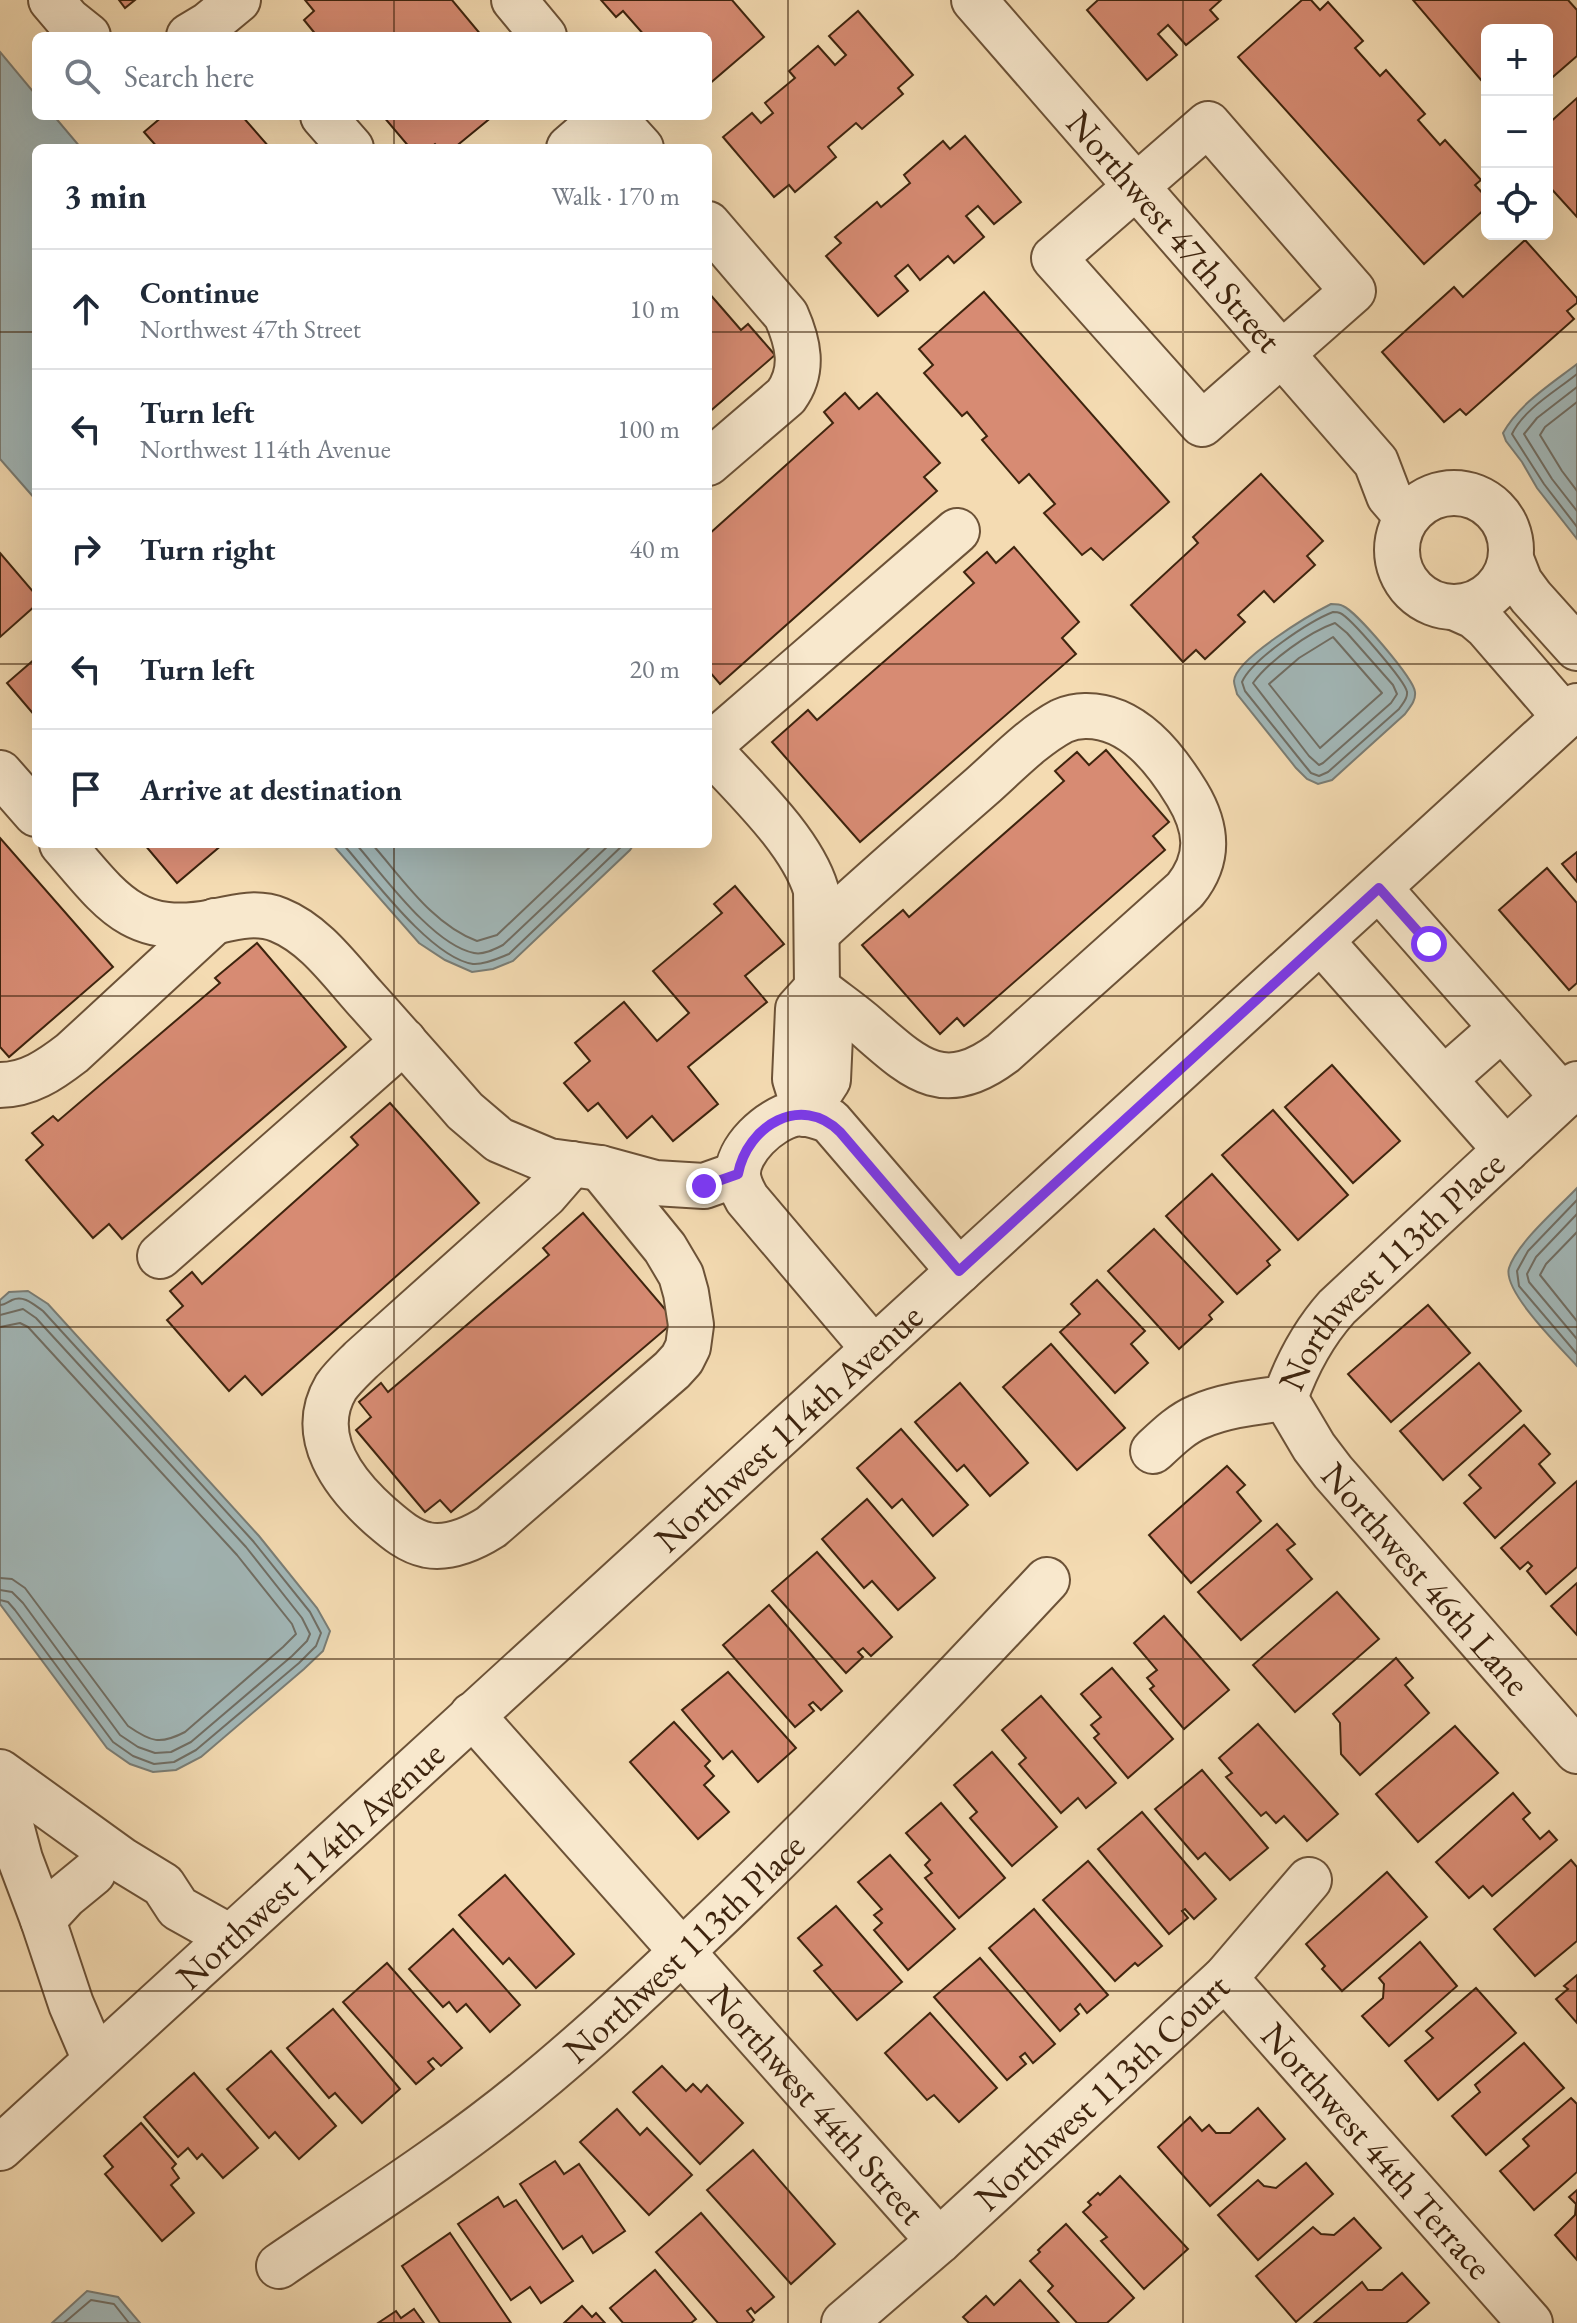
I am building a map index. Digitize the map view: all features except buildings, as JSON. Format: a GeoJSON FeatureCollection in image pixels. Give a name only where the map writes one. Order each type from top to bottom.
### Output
{"type":"FeatureCollection","features":[{"type":"Feature","properties":{"kind":"street"},"geometry":{"type":"LineString","coordinates":[[51,0],[83,32]]}},
{"type":"Feature","properties":{"kind":"street"},"geometry":{"type":"LineString","coordinates":[[514,0],[541,32]]}},
{"type":"Feature","properties":{"kind":"street","name":"Northwest 47th Street"},"geometry":{"type":"LineString","coordinates":[[974,0],[1376,462],[1389,496],[1401,510],[1417,509]]}},
{"type":"Feature","properties":{"kind":"street"},"geometry":{"type":"LineString","coordinates":[[199,32],[240,15]]}},
{"type":"Feature","properties":{"kind":"street"},"geometry":{"type":"LineString","coordinates":[[326,120],[348,144]]}},
{"type":"Feature","properties":{"kind":"street"},"geometry":{"type":"LineString","coordinates":[[574,144],[601,120]]}},
{"type":"Feature","properties":{"kind":"street"},"geometry":{"type":"LineString","coordinates":[[616,120],[637,144]]}},
{"type":"Feature","properties":{"kind":"street"},"geometry":{"type":"LineString","coordinates":[[1208,124],[1353,291],[1280,353],[1202,424],[1054,258],[1208,124]]}},
{"type":"Feature","properties":{"kind":"street"},"geometry":{"type":"LineString","coordinates":[[712,229],[786,315],[794,333],[798,361],[794,384],[786,396],[712,460]]}},
{"type":"Feature","properties":{"kind":"street"},"geometry":{"type":"LineString","coordinates":[[1511,559],[1498,587],[1486,598],[1472,605],[1441,607],[1414,592],[1404,579],[1398,565],[1398,534],[1417,509],[1445,493],[1475,496],[1499,515],[1507,528],[1511,559],[1520,582],[1577,648]]}},
{"type":"Feature","properties":{"kind":"street"},"geometry":{"type":"LineString","coordinates":[[712,744],[957,531]]}},
{"type":"Feature","properties":{"kind":"street"},"geometry":{"type":"LineString","coordinates":[[1456,608],[1474,616],[1487,627],[1571,712]]}},
{"type":"Feature","properties":{"kind":"street","name":"Northwest 114th Avenue"},"geometry":{"type":"LineString","coordinates":[[0,2148],[1571,712]]}},
{"type":"Feature","properties":{"kind":"street"},"geometry":{"type":"LineString","coordinates":[[817,933],[1026,748],[1062,721],[1073,717],[1087,716],[1118,723],[1146,741],[1186,793],[1202,829],[1201,863],[1185,890],[1003,1053],[981,1068],[957,1075],[935,1075],[925,1071],[896,1052],[817,988]]}},
{"type":"Feature","properties":{"kind":"street"},"geometry":{"type":"LineString","coordinates":[[712,752],[791,841],[803,859],[816,890],[817,988],[831,1014],[828,1080],[806,1114]]}},
{"type":"Feature","properties":{"kind":"street"},"geometry":{"type":"LineString","coordinates":[[0,773],[32,809]]}},
{"type":"Feature","properties":{"kind":"street"},"geometry":{"type":"LineString","coordinates":[[66,848],[112,900],[143,920],[165,926],[190,926],[239,915],[259,915],[289,925],[332,961],[465,1111],[485,1130],[518,1150],[549,1161],[586,1166],[649,1154],[699,1156],[738,1174]]}},
{"type":"Feature","properties":{"kind":"street"},"geometry":{"type":"LineString","coordinates":[[1379,888],[1502,1028],[1570,1091]]}},
{"type":"Feature","properties":{"kind":"street"},"geometry":{"type":"LineString","coordinates":[[0,1085],[19,1084],[53,1068],[215,921]]}},
{"type":"Feature","properties":{"kind":"street"},"geometry":{"type":"LineString","coordinates":[[1321,941],[1506,1150]]}},
{"type":"Feature","properties":{"kind":"street"},"geometry":{"type":"LineString","coordinates":[[1444,1079],[1502,1028]]}},
{"type":"Feature","properties":{"kind":"street"},"geometry":{"type":"LineString","coordinates":[[160,1256],[404,1041]]}},
{"type":"Feature","properties":{"kind":"street","name":"Northwest 113th Place"},"geometry":{"type":"LineString","coordinates":[[1153,1451],[1197,1417],[1225,1407],[1285,1398],[1306,1348],[1322,1323],[1570,1091]]}},
{"type":"Feature","properties":{"kind":"street"},"geometry":{"type":"LineString","coordinates":[[874,1349],[747,1199],[738,1174],[740,1161],[756,1138],[782,1118],[793,1114],[817,1115],[830,1121],[959,1271]]}},
{"type":"Feature","properties":{"kind":"street"},"geometry":{"type":"LineString","coordinates":[[586,1166],[665,1248],[681,1275],[691,1325],[688,1347],[672,1370],[491,1527],[459,1542],[418,1543],[402,1535],[367,1504],[338,1469],[329,1449],[327,1433],[332,1395],[361,1360],[545,1195],[586,1166]]}},
{"type":"Feature","properties":{"kind":"street","name":"Northwest 46th Lane"},"geometry":{"type":"LineString","coordinates":[[1285,1398],[1333,1472],[1577,1751]]}},
{"type":"Feature","properties":{"kind":"street","name":"Northwest 113th Place"},"geometry":{"type":"LineString","coordinates":[[279,2266],[523,2093],[583,2043],[843,1796],[1047,1580]]}},
{"type":"Feature","properties":{"kind":"street","name":"Northwest 44th Street"},"geometry":{"type":"LineString","coordinates":[[472,1715],[939,2241]]}},
{"type":"Feature","properties":{"kind":"street"},"geometry":{"type":"LineString","coordinates":[[0,1774],[122,1860],[163,1885],[178,1908],[230,1937]]}},
{"type":"Feature","properties":{"kind":"street"},"geometry":{"type":"LineString","coordinates":[[0,1774],[47,1839],[148,1908],[178,1908]]}},
{"type":"Feature","properties":{"kind":"street"},"geometry":{"type":"LineString","coordinates":[[0,1784],[20,1859],[71,2004],[95,2060]]}},
{"type":"Feature","properties":{"kind":"street"},"geometry":{"type":"LineString","coordinates":[[43,1920],[65,1896],[93,1873]]}},
{"type":"Feature","properties":{"kind":"street","name":"Northwest 113th Court"},"geometry":{"type":"LineString","coordinates":[[844,2323],[939,2241],[1225,1978],[1309,1880]]}},
{"type":"Feature","properties":{"kind":"street","name":"Northwest 44th Terrace"},"geometry":{"type":"LineString","coordinates":[[1225,1978],[1530,2323]]}},
{"type":"Feature","properties":{"kind":"water"},"geometry":{"type":"Polygon","coordinates":[[[0,52],[32,90],[32,120],[57,120],[78,144],[32,144],[32,495],[0,459],[0,52]]]}},
{"type":"Feature","properties":{"kind":"water"},"geometry":{"type":"Polygon","coordinates":[[[1577,364],[1577,539],[1537,488],[1503,433],[1527,404],[1577,364]]]}},
{"type":"Feature","properties":{"kind":"water"},"geometry":{"type":"Polygon","coordinates":[[[1331,604],[1350,611],[1371,632],[1405,674],[1415,695],[1405,714],[1332,780],[1318,784],[1307,779],[1296,768],[1237,694],[1234,681],[1247,661],[1260,650],[1331,604]]]}},
{"type":"Feature","properties":{"kind":"water"},"geometry":{"type":"Polygon","coordinates":[[[336,848],[631,848],[513,961],[493,969],[472,972],[445,960],[419,943],[336,848]]]}},
{"type":"Feature","properties":{"kind":"water"},"geometry":{"type":"Polygon","coordinates":[[[1577,1188],[1577,1366],[1523,1304],[1509,1278],[1509,1268],[1529,1237],[1577,1188]]]}},
{"type":"Feature","properties":{"kind":"water"},"geometry":{"type":"Polygon","coordinates":[[[28,1291],[48,1304],[259,1536],[317,1608],[330,1631],[323,1651],[304,1669],[201,1757],[176,1770],[153,1772],[130,1764],[107,1748],[0,1604],[0,1300],[9,1292],[28,1291]]]}},
{"type":"Feature","properties":{"kind":"water"},"geometry":{"type":"Polygon","coordinates":[[[87,2291],[118,2297],[140,2323],[52,2323],[87,2291]]]}},
{"type":"Feature","properties":{"kind":"route"},"geometry":{"type":"LineString","coordinates":[[704,1186],[738,1174],[747,1148],[782,1118],[793,1114],[817,1115],[830,1121],[959,1271],[1379,888],[1429,944]]}}]}
